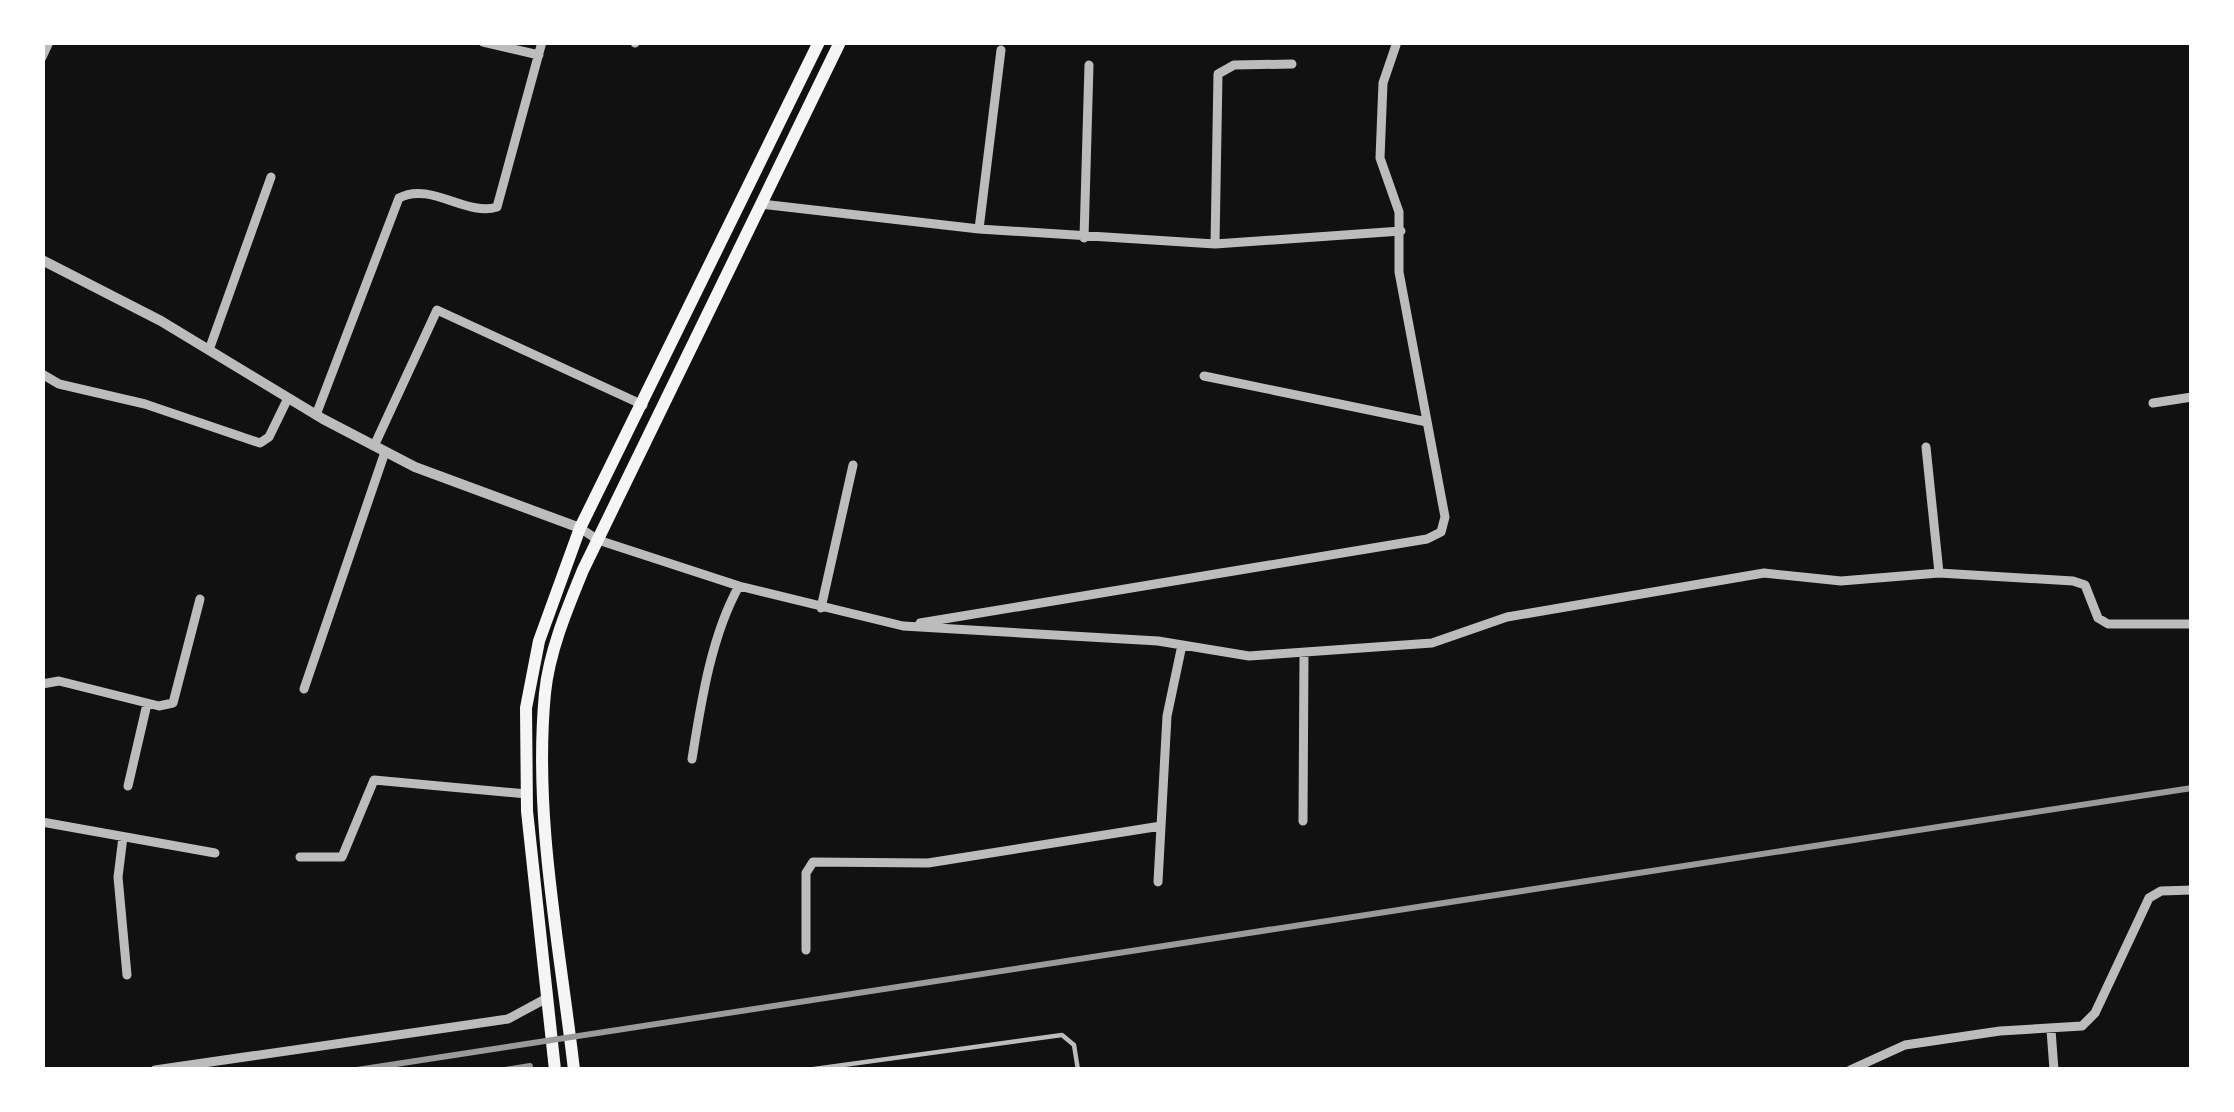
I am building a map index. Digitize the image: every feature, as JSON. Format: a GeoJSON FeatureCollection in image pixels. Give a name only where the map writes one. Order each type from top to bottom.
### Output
{"type":"FeatureCollection","features":[{"type":"Feature","properties":{"kind":"main road"},"geometry":{"type":"LineString","coordinates":[[555,1070],[527,794],[530,677],[556,585],[580,528],[818,42]]}},
{"type":"Feature","properties":{"kind":"main road"},"geometry":{"type":"LineString","coordinates":[[574,1070],[544,799],[545,689],[569,605],[598,540],[840,42]]}},
{"type":"Feature","properties":{"kind":"street"},"geometry":{"type":"LineString","coordinates":[[42,57],[49,42]]}},
{"type":"Feature","properties":{"kind":"street"},"geometry":{"type":"LineString","coordinates":[[483,42],[539,55]]}},
{"type":"Feature","properties":{"kind":"street"},"geometry":{"type":"LineString","coordinates":[[316,415],[400,198],[419,193],[485,209],[497,207],[542,42]]}},
{"type":"Feature","properties":{"kind":"street"},"geometry":{"type":"LineString","coordinates":[[903,626],[1436,536],[1445,517],[1399,272],[1401,231],[1380,146],[1383,83],[1397,42]]}},
{"type":"Feature","properties":{"kind":"street"},"geometry":{"type":"LineString","coordinates":[[979,229],[1001,50]]}},
{"type":"Feature","properties":{"kind":"street"},"geometry":{"type":"LineString","coordinates":[[1215,244],[1217,74],[1234,65],[1292,64]]}},
{"type":"Feature","properties":{"kind":"street"},"geometry":{"type":"LineString","coordinates":[[1084,238],[1089,65]]}},
{"type":"Feature","properties":{"kind":"street"},"geometry":{"type":"LineString","coordinates":[[209,350],[272,177]]}},
{"type":"Feature","properties":{"kind":"street"},"geometry":{"type":"LineString","coordinates":[[761,204],[979,229],[1215,244],[1401,231]]}},
{"type":"Feature","properties":{"kind":"street"},"geometry":{"type":"LineString","coordinates":[[42,260],[379,449],[580,528],[598,540],[740,586],[903,626],[1182,645],[1228,655],[1304,653],[1432,643],[1507,616],[1749,575],[1841,581],[1939,573],[2081,582],[2098,618],[2108,624],[2192,624]]}},
{"type":"Feature","properties":{"kind":"street"},"geometry":{"type":"LineString","coordinates":[[304,689],[379,449],[437,310],[643,405]]}},
{"type":"Feature","properties":{"kind":"street"},"geometry":{"type":"LineString","coordinates":[[42,374],[58,384],[157,407],[260,442],[269,437],[288,398]]}},
{"type":"Feature","properties":{"kind":"street"},"geometry":{"type":"LineString","coordinates":[[1204,376],[1427,422]]}},
{"type":"Feature","properties":{"kind":"street"},"geometry":{"type":"LineString","coordinates":[[2152,404],[2192,397]]}},
{"type":"Feature","properties":{"kind":"street"},"geometry":{"type":"LineString","coordinates":[[1926,447],[1939,573]]}},
{"type":"Feature","properties":{"kind":"street"},"geometry":{"type":"LineString","coordinates":[[821,608],[853,465]]}},
{"type":"Feature","properties":{"kind":"street"},"geometry":{"type":"LineString","coordinates":[[692,759],[706,686],[740,586]]}},
{"type":"Feature","properties":{"kind":"street"},"geometry":{"type":"LineString","coordinates":[[42,684],[59,681],[163,706],[176,699],[200,599]]}},
{"type":"Feature","properties":{"kind":"street"},"geometry":{"type":"LineString","coordinates":[[1158,882],[1167,716],[1182,645]]}},
{"type":"Feature","properties":{"kind":"street"},"geometry":{"type":"LineString","coordinates":[[1303,821],[1304,653]]}},
{"type":"Feature","properties":{"kind":"street"},"geometry":{"type":"LineString","coordinates":[[128,786],[147,704]]}},
{"type":"Feature","properties":{"kind":"street"},"geometry":{"type":"LineString","coordinates":[[300,857],[342,856],[374,780],[527,794]]}},
{"type":"Feature","properties":{"kind":"street"},"geometry":{"type":"LineString","coordinates":[[42,822],[215,853]]}},
{"type":"Feature","properties":{"kind":"street"},"geometry":{"type":"LineString","coordinates":[[806,950],[806,873],[813,862],[928,863],[1161,826]]}},
{"type":"Feature","properties":{"kind":"street"},"geometry":{"type":"LineString","coordinates":[[123,837],[118,877],[127,975]]}},
{"type":"Feature","properties":{"kind":"street"},"geometry":{"type":"LineString","coordinates":[[1850,1070],[1906,1045],[2088,1022],[2153,894],[2192,890]]}},
{"type":"Feature","properties":{"kind":"street"},"geometry":{"type":"LineString","coordinates":[[155,1070],[508,1019],[547,998]]}},
{"type":"Feature","properties":{"kind":"street"},"geometry":{"type":"LineString","coordinates":[[2051,1030],[2054,1070]]}},
{"type":"Feature","properties":{"kind":"lane"},"geometry":{"type":"LineString","coordinates":[[807,1070],[1061,1035],[1074,1046],[1078,1070]]}},
{"type":"Feature","properties":{"kind":"railway"},"geometry":{"type":"LineString","coordinates":[[357,1070],[2192,788]]}},
{"type":"Feature","properties":{"kind":"railway"},"geometry":{"type":"LineString","coordinates":[[505,1070],[530,1066]]}}]}
